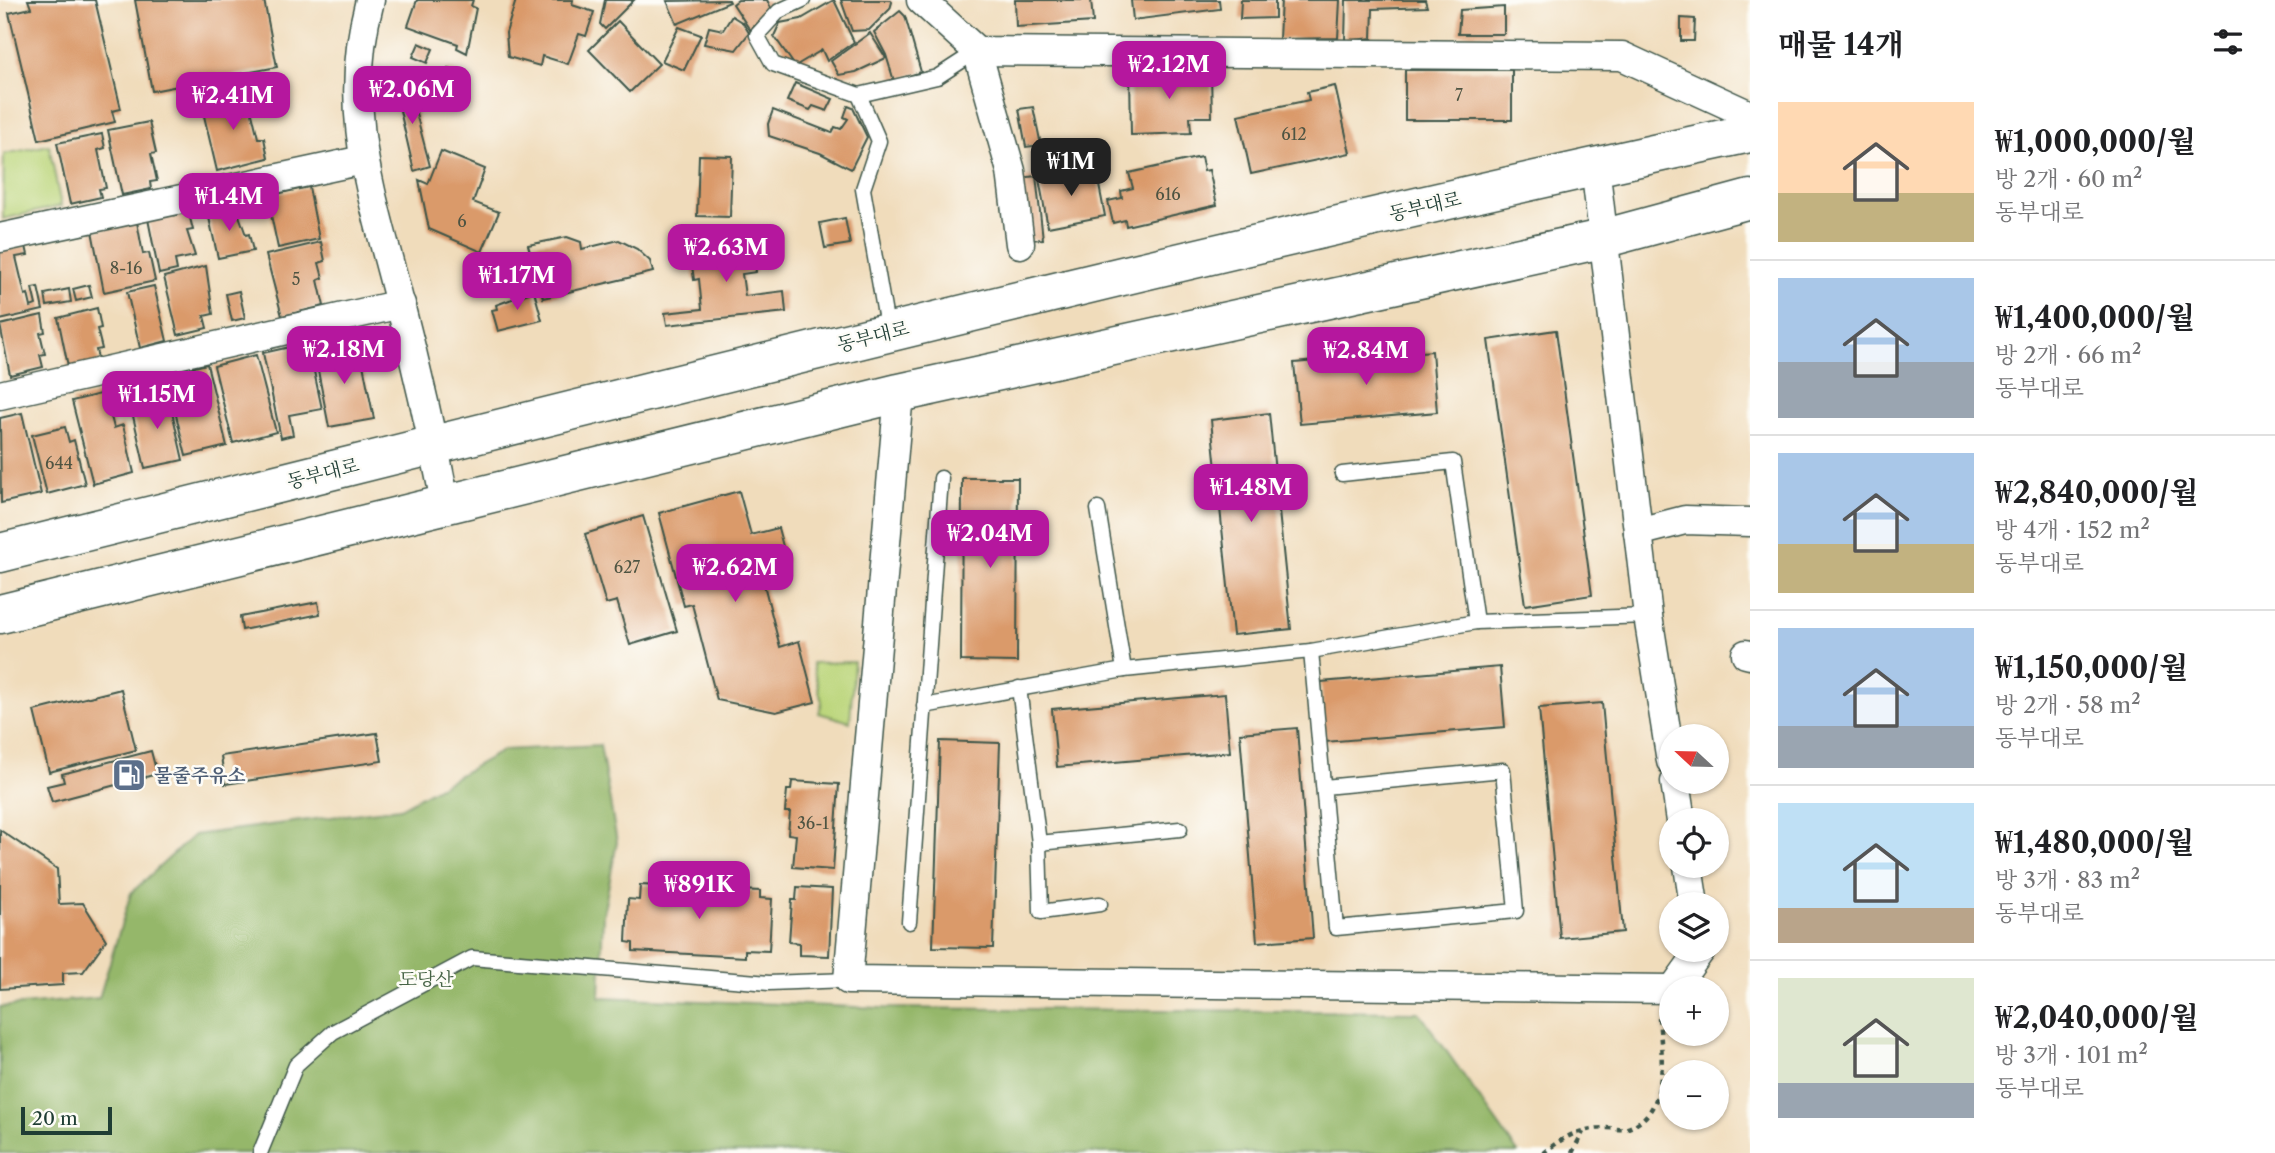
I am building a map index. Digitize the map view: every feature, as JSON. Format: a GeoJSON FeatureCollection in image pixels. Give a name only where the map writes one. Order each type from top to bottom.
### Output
{"type":"FeatureCollection","features":[{"type":"Feature","properties":{"kind":"main road","name":"동부대로"},"geometry":{"type":"LineString","coordinates":[[0,553],[888,332],[1595,166],[1750,133]]}},
{"type":"Feature","properties":{"kind":"main road"},"geometry":{"type":"LineString","coordinates":[[0,614],[445,502],[899,393],[1602,239],[1750,199]]}},
{"type":"Feature","properties":{"kind":"street"},"geometry":{"type":"LineString","coordinates":[[370,0],[356,85],[363,160],[401,304],[445,502]]}},
{"type":"Feature","properties":{"kind":"street"},"geometry":{"type":"LineString","coordinates":[[921,0],[977,51],[1011,171],[1020,244]]}},
{"type":"Feature","properties":{"kind":"street"},"geometry":{"type":"LineString","coordinates":[[977,51],[1622,56],[1750,115]]}},
{"type":"Feature","properties":{"kind":"street"},"geometry":{"type":"LineString","coordinates":[[0,238],[363,160]]}},
{"type":"Feature","properties":{"kind":"street"},"geometry":{"type":"LineString","coordinates":[[1595,166],[1648,615],[1665,724]]}},
{"type":"Feature","properties":{"kind":"street"},"geometry":{"type":"LineString","coordinates":[[0,395],[401,304]]}},
{"type":"Feature","properties":{"kind":"street"},"geometry":{"type":"LineString","coordinates":[[899,393],[848,980],[1659,989]]}},
{"type":"Feature","properties":{"kind":"street"},"geometry":{"type":"LineString","coordinates":[[1638,532],[1685,520],[1750,522]]}},
{"type":"Feature","properties":{"kind":"street"},"geometry":{"type":"LineString","coordinates":[[1679,976],[1691,962]]}},
{"type":"Feature","properties":{"kind":"lane"},"geometry":{"type":"LineString","coordinates":[[803,0],[779,11],[757,35],[773,64],[859,95],[937,77],[977,51]]}},
{"type":"Feature","properties":{"kind":"lane"},"geometry":{"type":"LineString","coordinates":[[859,95],[879,141],[863,189],[888,332]]}},
{"type":"Feature","properties":{"kind":"lane"},"geometry":{"type":"LineString","coordinates":[[1342,474],[1453,463],[1476,622]]}},
{"type":"Feature","properties":{"kind":"lane"},"geometry":{"type":"LineString","coordinates":[[909,922],[941,478]]}},
{"type":"Feature","properties":{"kind":"lane"},"geometry":{"type":"LineString","coordinates":[[1098,509],[1124,670]]}},
{"type":"Feature","properties":{"kind":"lane"},"geometry":{"type":"LineString","coordinates":[[925,706],[1124,670],[1311,651],[1476,622],[1648,615]]}},
{"type":"Feature","properties":{"kind":"lane"},"geometry":{"type":"LineString","coordinates":[[1311,651],[1336,928],[1516,911],[1503,770],[1324,787]]}},
{"type":"Feature","properties":{"kind":"lane"},"geometry":{"type":"LineString","coordinates":[[1019,688],[1039,843],[1041,912],[1100,904]]}},
{"type":"Feature","properties":{"kind":"lane"},"geometry":{"type":"LineString","coordinates":[[1039,843],[1180,829]]}},
{"type":"Feature","properties":{"kind":"lane"},"geometry":{"type":"LineString","coordinates":[[260,1153],[296,1065],[333,1032],[472,958],[769,982],[848,980]]}},
{"type":"Feature","properties":{"kind":"path"},"geometry":{"type":"LineString","coordinates":[[1543,1153],[1565,1136],[1583,1131],[1623,1130],[1642,1120],[1660,1090],[1663,1046]]}},
{"type":"Feature","properties":{"kind":"path"},"geometry":{"type":"LineString","coordinates":[[1572,1153],[1583,1131]]}},
{"type":"Feature","properties":{"kind":"green space"},"geometry":{"type":"Polygon","coordinates":[[[49,145],[61,206],[3,219],[4,154],[49,145]]]}},
{"type":"Feature","properties":{"kind":"green space"},"geometry":{"type":"Polygon","coordinates":[[[854,662],[850,722],[819,713],[822,702],[812,663],[854,662]]]}},
{"type":"Feature","properties":{"kind":"green space","name":"도당산"},"geometry":{"type":"Polygon","coordinates":[[[600,745],[617,842],[603,915],[600,997],[881,1008],[1419,1012],[1518,1153],[0,1153],[0,1007],[99,998],[131,893],[194,835],[400,808],[504,750],[600,745]]]}},
{"type":"Feature","properties":{"kind":"building"},"geometry":{"type":"Polygon","coordinates":[[[28,0],[95,0],[121,109],[112,111],[115,122],[39,140],[9,13],[31,8],[28,0]]]}},
{"type":"Feature","properties":{"kind":"building"},"geometry":{"type":"Polygon","coordinates":[[[135,0],[264,0],[277,67],[152,91],[135,0]]]}},
{"type":"Feature","properties":{"kind":"building"},"geometry":{"type":"Polygon","coordinates":[[[417,0],[473,0],[471,6],[476,8],[467,53],[457,48],[458,44],[408,26],[417,0]]]}},
{"type":"Feature","properties":{"kind":"building"},"geometry":{"type":"Polygon","coordinates":[[[516,0],[573,0],[572,5],[594,12],[586,36],[579,34],[568,64],[542,56],[540,66],[508,57],[506,33],[516,0]]]}},
{"type":"Feature","properties":{"kind":"building"},"geometry":{"type":"Polygon","coordinates":[[[605,0],[634,0],[605,29],[600,24],[605,0]]]}},
{"type":"Feature","properties":{"kind":"building"},"geometry":{"type":"Polygon","coordinates":[[[738,0],[767,0],[772,10],[750,30],[733,4],[738,0]]]}},
{"type":"Feature","properties":{"kind":"building"},"geometry":{"type":"Polygon","coordinates":[[[834,0],[854,42],[827,61],[822,50],[795,66],[774,36],[780,23],[801,19],[834,0]]]}},
{"type":"Feature","properties":{"kind":"building"},"geometry":{"type":"Polygon","coordinates":[[[841,0],[892,2],[890,9],[869,30],[852,31],[841,0]]]}},
{"type":"Feature","properties":{"kind":"building"},"geometry":{"type":"Polygon","coordinates":[[[1015,0],[1091,0],[1093,22],[1016,27],[1015,0]]]}},
{"type":"Feature","properties":{"kind":"building"},"geometry":{"type":"Polygon","coordinates":[[[1131,0],[1219,0],[1220,9],[1133,20],[1131,0]]]}},
{"type":"Feature","properties":{"kind":"building"},"geometry":{"type":"Polygon","coordinates":[[[1241,0],[1275,0],[1275,18],[1240,19],[1241,0]]]}},
{"type":"Feature","properties":{"kind":"building"},"geometry":{"type":"Polygon","coordinates":[[[1281,0],[1340,0],[1338,38],[1279,39],[1281,0]]]}},
{"type":"Feature","properties":{"kind":"building"},"geometry":{"type":"Polygon","coordinates":[[[1346,0],[1425,0],[1427,7],[1373,9],[1372,38],[1345,41],[1346,0]]]}},
{"type":"Feature","properties":{"kind":"building"},"geometry":{"type":"Polygon","coordinates":[[[667,1],[730,2],[677,24],[667,1]]]}},
{"type":"Feature","properties":{"kind":"building"},"geometry":{"type":"Polygon","coordinates":[[[1504,7],[1504,34],[1458,34],[1460,10],[1504,7]]]}},
{"type":"Feature","properties":{"kind":"building"},"geometry":{"type":"Polygon","coordinates":[[[900,11],[905,16],[921,72],[894,81],[886,55],[874,32],[900,11]]]}},
{"type":"Feature","properties":{"kind":"building"},"geometry":{"type":"Polygon","coordinates":[[[732,16],[743,23],[749,33],[736,50],[704,44],[709,27],[723,30],[732,16]]]}},
{"type":"Feature","properties":{"kind":"building"},"geometry":{"type":"Polygon","coordinates":[[[1681,18],[1695,19],[1694,41],[1681,41],[1681,18]]]}},
{"type":"Feature","properties":{"kind":"building"},"geometry":{"type":"Polygon","coordinates":[[[618,21],[659,64],[630,92],[589,50],[618,21]]]}},
{"type":"Feature","properties":{"kind":"building"},"geometry":{"type":"Polygon","coordinates":[[[679,27],[701,35],[684,70],[662,61],[679,27]]]}},
{"type":"Feature","properties":{"kind":"building"},"geometry":{"type":"Polygon","coordinates":[[[870,33],[886,58],[856,72],[839,75],[831,61],[870,33]]]}},
{"type":"Feature","properties":{"kind":"building"},"geometry":{"type":"Polygon","coordinates":[[[419,43],[433,49],[427,63],[413,57],[419,43]]]}},
{"type":"Feature","properties":{"kind":"building"},"geometry":{"type":"Polygon","coordinates":[[[448,68],[459,72],[456,80],[445,76],[448,68]]]}},
{"type":"Feature","properties":{"kind":"building"},"geometry":{"type":"Polygon","coordinates":[[[404,69],[406,96],[412,98],[430,166],[414,171],[399,106],[397,70],[404,69]]]}},
{"type":"Feature","properties":{"kind":"building"},"geometry":{"type":"Polygon","coordinates":[[[1405,70],[1512,70],[1512,120],[1405,120],[1405,70]]]}},
{"type":"Feature","properties":{"kind":"building"},"geometry":{"type":"Polygon","coordinates":[[[1211,72],[1212,117],[1190,117],[1191,133],[1131,135],[1130,73],[1211,72]]]}},
{"type":"Feature","properties":{"kind":"building"},"geometry":{"type":"Polygon","coordinates":[[[795,83],[833,99],[827,111],[813,106],[810,110],[787,101],[795,83]]]}},
{"type":"Feature","properties":{"kind":"building"},"geometry":{"type":"Polygon","coordinates":[[[1335,86],[1350,153],[1251,174],[1238,115],[1309,100],[1307,92],[1335,86]]]}},
{"type":"Feature","properties":{"kind":"building"},"geometry":{"type":"Polygon","coordinates":[[[247,92],[258,138],[264,138],[268,158],[217,171],[201,103],[247,92]]]}},
{"type":"Feature","properties":{"kind":"building"},"geometry":{"type":"Polygon","coordinates":[[[848,106],[853,108],[867,137],[851,169],[820,153],[769,136],[768,124],[773,110],[832,133],[835,127],[841,129],[848,119],[844,117],[848,106]]]}},
{"type":"Feature","properties":{"kind":"building"},"geometry":{"type":"Polygon","coordinates":[[[1033,107],[1041,145],[1026,147],[1019,109],[1033,107]]]}},
{"type":"Feature","properties":{"kind":"building"},"geometry":{"type":"Polygon","coordinates":[[[149,122],[156,153],[151,154],[157,181],[150,182],[151,189],[122,195],[108,130],[149,122]]]}},
{"type":"Feature","properties":{"kind":"building"},"geometry":{"type":"Polygon","coordinates":[[[102,134],[105,148],[98,150],[106,188],[99,189],[101,197],[70,204],[57,143],[102,134]]]}},
{"type":"Feature","properties":{"kind":"building"},"geometry":{"type":"Polygon","coordinates":[[[441,151],[485,169],[473,202],[499,212],[482,252],[429,229],[419,180],[428,184],[441,151]]]}},
{"type":"Feature","properties":{"kind":"building"},"geometry":{"type":"Polygon","coordinates":[[[699,155],[732,156],[730,217],[697,216],[699,155]]]}},
{"type":"Feature","properties":{"kind":"building"},"geometry":{"type":"Polygon","coordinates":[[[1201,157],[1204,171],[1209,170],[1217,205],[1126,226],[1125,220],[1113,223],[1108,201],[1122,198],[1121,191],[1133,188],[1129,173],[1201,157]]]}},
{"type":"Feature","properties":{"kind":"building"},"geometry":{"type":"Polygon","coordinates":[[[1085,170],[1086,177],[1097,175],[1105,216],[1048,227],[1039,179],[1085,170]]]}},
{"type":"Feature","properties":{"kind":"building"},"geometry":{"type":"Polygon","coordinates":[[[1036,176],[1043,239],[1028,240],[1021,178],[1036,176]]]}},
{"type":"Feature","properties":{"kind":"building"},"geometry":{"type":"Polygon","coordinates":[[[309,187],[319,239],[278,248],[267,196],[309,187]]]}},
{"type":"Feature","properties":{"kind":"building"},"geometry":{"type":"Polygon","coordinates":[[[236,207],[246,235],[249,234],[253,251],[218,258],[208,213],[236,207]]]}},
{"type":"Feature","properties":{"kind":"building"},"geometry":{"type":"Polygon","coordinates":[[[188,210],[193,230],[187,231],[195,256],[175,260],[177,270],[159,274],[148,219],[188,210]]]}},
{"type":"Feature","properties":{"kind":"building"},"geometry":{"type":"Polygon","coordinates":[[[845,218],[850,244],[825,248],[820,223],[845,218]]]}},
{"type":"Feature","properties":{"kind":"building"},"geometry":{"type":"Polygon","coordinates":[[[137,222],[143,254],[149,253],[155,281],[104,292],[92,231],[137,222]]]}},
{"type":"Feature","properties":{"kind":"building"},"geometry":{"type":"Polygon","coordinates":[[[567,237],[581,242],[582,249],[619,240],[637,249],[650,261],[653,272],[543,298],[528,245],[567,237]]]}},
{"type":"Feature","properties":{"kind":"building"},"geometry":{"type":"Polygon","coordinates":[[[752,238],[756,272],[742,274],[745,296],[784,291],[786,312],[667,325],[665,313],[702,309],[699,279],[694,280],[690,251],[695,245],[752,238]]]}},
{"type":"Feature","properties":{"kind":"building"},"geometry":{"type":"Polygon","coordinates":[[[321,242],[325,261],[319,263],[323,278],[318,280],[324,306],[282,316],[266,255],[321,242]]]}},
{"type":"Feature","properties":{"kind":"building"},"geometry":{"type":"Polygon","coordinates":[[[26,246],[28,255],[16,257],[25,295],[28,294],[31,307],[36,305],[32,288],[38,287],[43,310],[0,320],[0,252],[26,246]]]}},
{"type":"Feature","properties":{"kind":"building"},"geometry":{"type":"Polygon","coordinates":[[[206,266],[213,314],[204,316],[207,328],[178,335],[164,277],[206,266]]]}},
{"type":"Feature","properties":{"kind":"building"},"geometry":{"type":"Polygon","coordinates":[[[89,285],[92,297],[76,301],[73,289],[89,285]]]}},
{"type":"Feature","properties":{"kind":"building"},"geometry":{"type":"Polygon","coordinates":[[[154,286],[167,341],[140,348],[127,292],[154,286]]]}},
{"type":"Feature","properties":{"kind":"building"},"geometry":{"type":"Polygon","coordinates":[[[69,289],[71,302],[47,306],[45,294],[69,289]]]}},
{"type":"Feature","properties":{"kind":"building"},"geometry":{"type":"Polygon","coordinates":[[[239,291],[245,318],[232,321],[226,294],[239,291]]]}},
{"type":"Feature","properties":{"kind":"building"},"geometry":{"type":"Polygon","coordinates":[[[534,291],[542,320],[498,331],[492,310],[497,309],[496,305],[534,291]]]}},
{"type":"Feature","properties":{"kind":"building"},"geometry":{"type":"Polygon","coordinates":[[[97,308],[101,328],[97,329],[102,349],[96,350],[99,362],[69,371],[58,318],[97,308]]]}},
{"type":"Feature","properties":{"kind":"building"},"geometry":{"type":"Polygon","coordinates":[[[42,315],[45,332],[40,333],[45,354],[40,355],[43,367],[10,375],[0,325],[42,315]]]}},
{"type":"Feature","properties":{"kind":"building"},"geometry":{"type":"Polygon","coordinates":[[[356,330],[374,419],[329,427],[312,340],[316,339],[319,355],[356,348],[353,331],[356,330]]]}},
{"type":"Feature","properties":{"kind":"building"},"geometry":{"type":"Polygon","coordinates":[[[1556,330],[1592,595],[1525,605],[1488,340],[1556,330]]]}},
{"type":"Feature","properties":{"kind":"building"},"geometry":{"type":"Polygon","coordinates":[[[308,343],[322,409],[289,415],[293,435],[281,438],[263,353],[308,343]]]}},
{"type":"Feature","properties":{"kind":"building"},"geometry":{"type":"Polygon","coordinates":[[[1432,351],[1437,412],[1300,424],[1294,363],[1432,351]]]}},
{"type":"Feature","properties":{"kind":"building"},"geometry":{"type":"Polygon","coordinates":[[[256,355],[276,432],[233,443],[214,366],[256,355]]]}},
{"type":"Feature","properties":{"kind":"building"},"geometry":{"type":"Polygon","coordinates":[[[207,364],[227,446],[186,456],[166,374],[207,364]]]}},
{"type":"Feature","properties":{"kind":"building"},"geometry":{"type":"Polygon","coordinates":[[[146,380],[149,393],[129,398],[127,384],[146,380]]]}},
{"type":"Feature","properties":{"kind":"building"},"geometry":{"type":"Polygon","coordinates":[[[116,390],[121,410],[110,413],[114,428],[123,425],[134,473],[93,484],[72,401],[116,390]]]}},
{"type":"Feature","properties":{"kind":"building"},"geometry":{"type":"Polygon","coordinates":[[[168,394],[183,460],[145,468],[130,403],[168,394]]]}},
{"type":"Feature","properties":{"kind":"building"},"geometry":{"type":"Polygon","coordinates":[[[22,413],[41,494],[1,503],[0,418],[22,413]]]}},
{"type":"Feature","properties":{"kind":"building"},"geometry":{"type":"Polygon","coordinates":[[[1269,413],[1291,629],[1233,635],[1211,420],[1269,413]]]}},
{"type":"Feature","properties":{"kind":"building"},"geometry":{"type":"Polygon","coordinates":[[[65,427],[69,442],[74,440],[85,484],[47,494],[32,435],[65,427]]]}},
{"type":"Feature","properties":{"kind":"building"},"geometry":{"type":"Polygon","coordinates":[[[962,478],[1018,478],[1017,662],[961,661],[962,478]]]}},
{"type":"Feature","properties":{"kind":"building"},"geometry":{"type":"Polygon","coordinates":[[[739,491],[751,535],[778,528],[787,561],[760,569],[780,647],[799,641],[815,702],[776,712],[717,700],[692,604],[684,606],[659,513],[739,491]]]}},
{"type":"Feature","properties":{"kind":"building"},"geometry":{"type":"Polygon","coordinates":[[[643,516],[677,631],[630,645],[617,601],[606,604],[585,534],[643,516]]]}},
{"type":"Feature","properties":{"kind":"building"},"geometry":{"type":"Polygon","coordinates":[[[318,602],[320,614],[242,630],[240,617],[318,602]]]}},
{"type":"Feature","properties":{"kind":"building"},"geometry":{"type":"Polygon","coordinates":[[[1500,667],[1505,727],[1325,742],[1321,682],[1500,667]]]}},
{"type":"Feature","properties":{"kind":"building"},"geometry":{"type":"Polygon","coordinates":[[[121,689],[136,750],[49,772],[34,711],[121,689]]]}},
{"type":"Feature","properties":{"kind":"building"},"geometry":{"type":"Polygon","coordinates":[[[1225,694],[1230,752],[1057,767],[1052,709],[1225,694]]]}},
{"type":"Feature","properties":{"kind":"building"},"geometry":{"type":"Polygon","coordinates":[[[1602,703],[1623,932],[1560,938],[1539,708],[1602,703]]]}},
{"type":"Feature","properties":{"kind":"building"},"geometry":{"type":"Polygon","coordinates":[[[1297,728],[1313,938],[1257,942],[1240,733],[1297,728]]]}},
{"type":"Feature","properties":{"kind":"building"},"geometry":{"type":"Polygon","coordinates":[[[377,733],[382,761],[225,784],[221,756],[377,733]]]}},
{"type":"Feature","properties":{"kind":"building"},"geometry":{"type":"Polygon","coordinates":[[[940,741],[1000,743],[993,948],[933,947],[940,741]]]}},
{"type":"Feature","properties":{"kind":"building"},"geometry":{"type":"Polygon","coordinates":[[[151,751],[157,774],[52,802],[47,786],[64,782],[62,774],[151,751]]]}},
{"type":"Feature","properties":{"kind":"building"},"geometry":{"type":"Polygon","coordinates":[[[792,781],[839,784],[833,870],[793,867],[796,835],[788,834],[790,812],[785,812],[787,790],[791,790],[792,781]]]}},
{"type":"Feature","properties":{"kind":"building"},"geometry":{"type":"Polygon","coordinates":[[[0,830],[57,869],[59,904],[83,903],[106,940],[83,972],[63,973],[63,985],[0,989],[0,830]]]}},
{"type":"Feature","properties":{"kind":"building"},"geometry":{"type":"Polygon","coordinates":[[[640,885],[760,891],[760,898],[772,899],[769,951],[745,950],[745,957],[633,951],[633,943],[626,942],[628,899],[639,900],[640,885]]]}},
{"type":"Feature","properties":{"kind":"building"},"geometry":{"type":"Polygon","coordinates":[[[797,887],[832,889],[829,956],[799,955],[799,943],[789,942],[792,900],[796,900],[797,887]]]}},
{"type":"Feature","properties":{"kind":"place","name":"물줄주유소"},"geometry":{"type":"Point","coordinates":[129,775]}}]}
